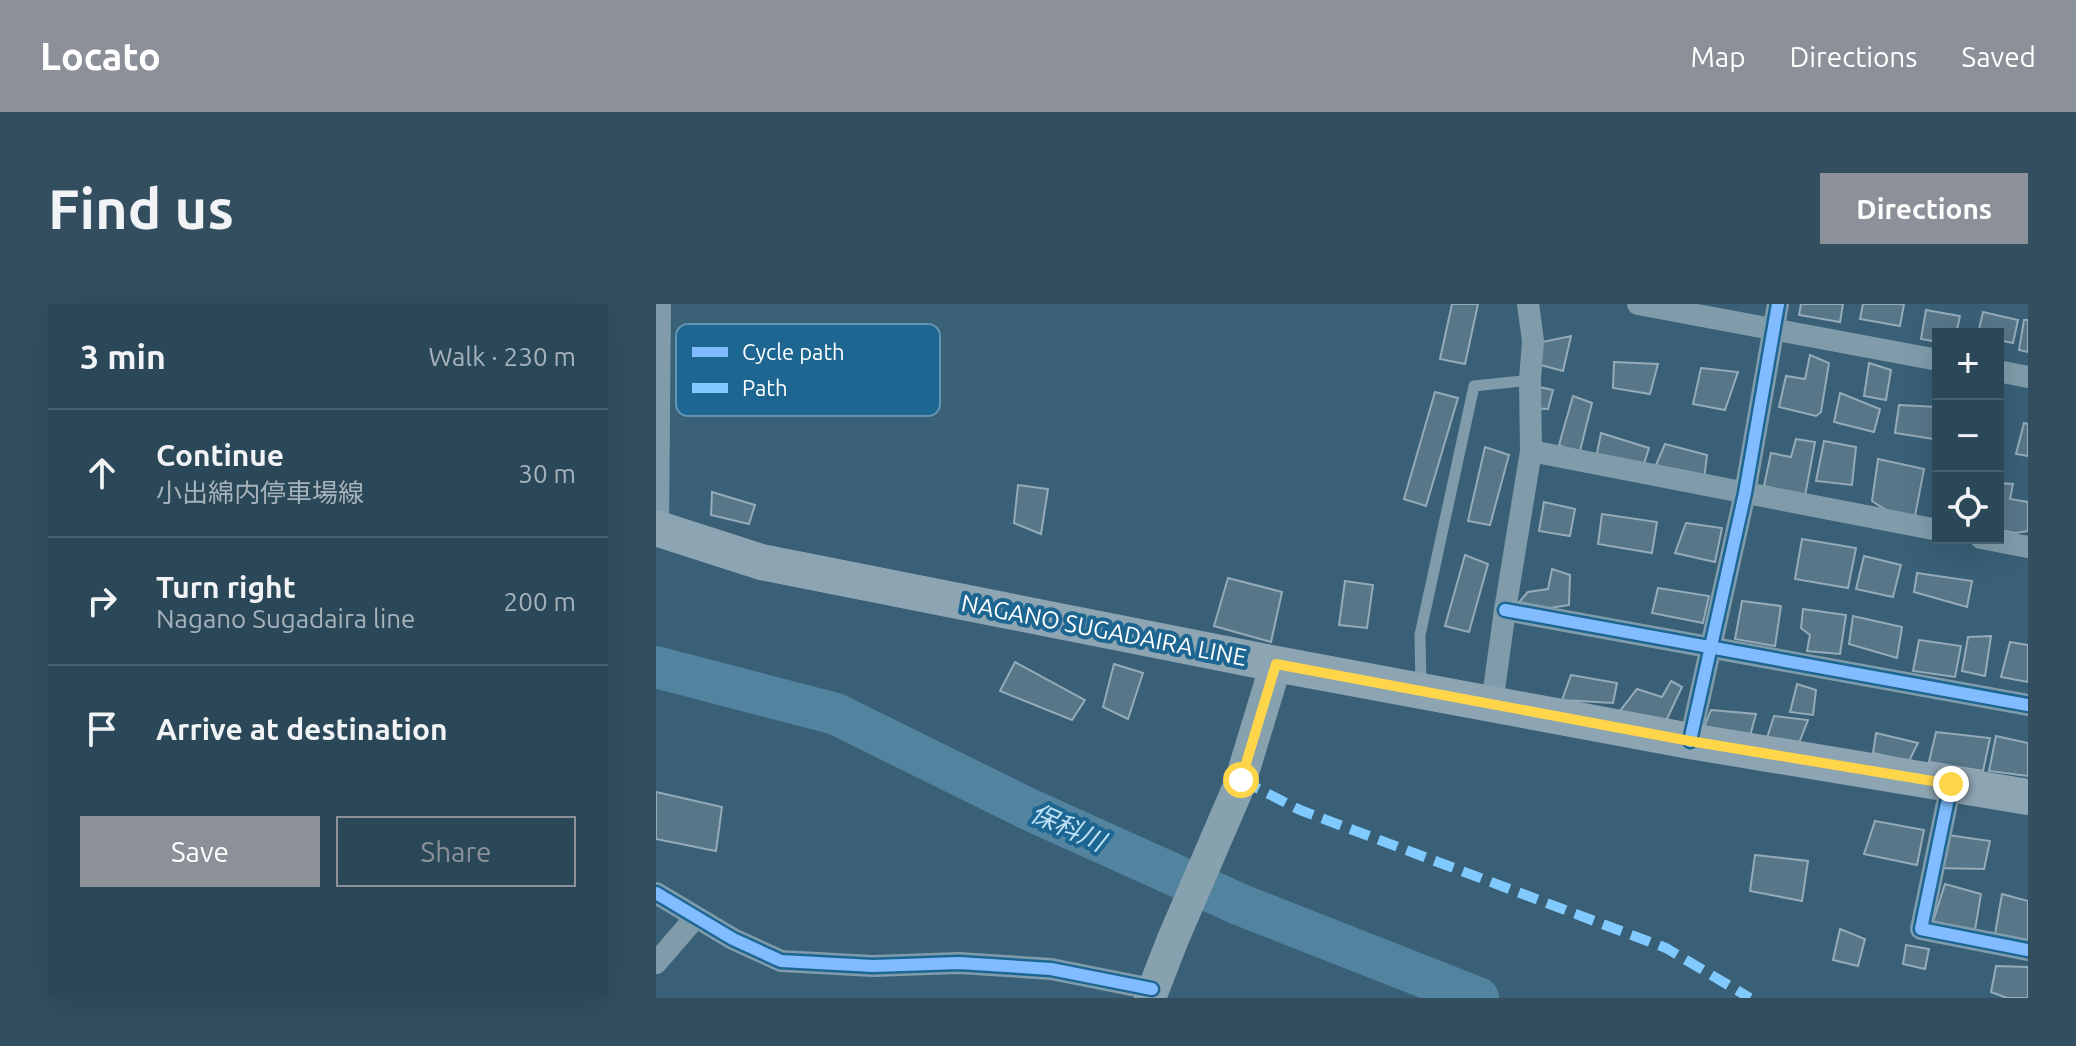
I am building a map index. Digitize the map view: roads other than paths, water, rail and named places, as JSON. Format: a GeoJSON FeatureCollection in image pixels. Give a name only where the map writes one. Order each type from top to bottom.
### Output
{"type":"FeatureCollection","features":[{"type":"Feature","properties":{"kind":"main road","name":"NAGANO SUGADAIRA LINE"},"geometry":{"type":"LineString","coordinates":[[657,528],[761,562],[1276,664],[1690,741],[2028,797]]}},
{"type":"Feature","properties":{"kind":"main road"},"geometry":{"type":"LineString","coordinates":[[1151,994],[1239,786],[1276,664]]}},
{"type":"Feature","properties":{"kind":"street"},"geometry":{"type":"LineString","coordinates":[[657,528],[660,304]]}},
{"type":"Feature","properties":{"kind":"street"},"geometry":{"type":"LineString","coordinates":[[1492,704],[1531,451],[1533,341],[1528,304]]}},
{"type":"Feature","properties":{"kind":"street"},"geometry":{"type":"LineString","coordinates":[[1638,304],[1932,359]]}},
{"type":"Feature","properties":{"kind":"street"},"geometry":{"type":"LineString","coordinates":[[1690,741],[1745,493],[1778,304]]}},
{"type":"Feature","properties":{"kind":"street"},"geometry":{"type":"LineString","coordinates":[[2004,372],[2028,377]]}},
{"type":"Feature","properties":{"kind":"street"},"geometry":{"type":"LineString","coordinates":[[1531,451],[1932,529]]}},
{"type":"Feature","properties":{"kind":"street"},"geometry":{"type":"LineString","coordinates":[[2004,542],[2028,547]]}},
{"type":"Feature","properties":{"kind":"street"},"geometry":{"type":"LineString","coordinates":[[1505,610],[2028,705]]}},
{"type":"Feature","properties":{"kind":"street"},"geometry":{"type":"LineString","coordinates":[[1951,784],[1921,929],[2028,950]]}},
{"type":"Feature","properties":{"kind":"street"},"geometry":{"type":"LineString","coordinates":[[656,893],[733,939],[781,961],[873,966],[959,963],[1051,969],[1151,994]]}},
{"type":"Feature","properties":{"kind":"street"},"geometry":{"type":"LineString","coordinates":[[656,963],[695,918]]}},
{"type":"Feature","properties":{"kind":"lane"},"geometry":{"type":"LineString","coordinates":[[1421,691],[1420,635],[1474,386],[1530,380]]}},
{"type":"Feature","properties":{"kind":"waterway","name":"保科川"},"geometry":{"type":"LineString","coordinates":[[656,667],[836,714],[1026,808],[1241,905],[1478,998]]}}]}
